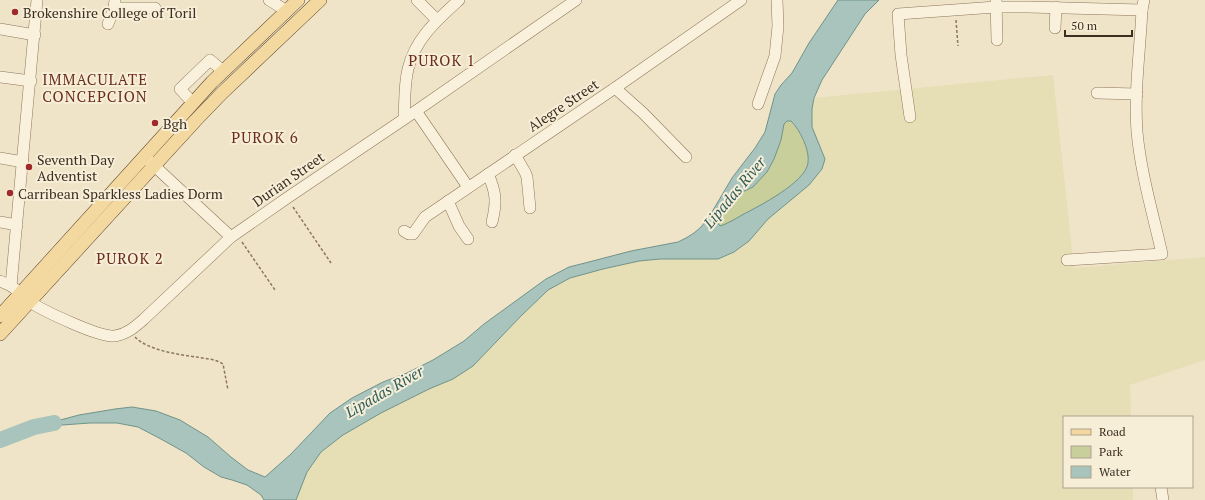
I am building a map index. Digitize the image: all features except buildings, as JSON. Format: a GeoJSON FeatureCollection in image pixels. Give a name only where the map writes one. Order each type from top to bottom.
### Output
{"type":"FeatureCollection","features":[{"type":"Feature","properties":{"kind":"main road"},"geometry":{"type":"LineString","coordinates":[[0,316],[193,102],[298,0]]}},
{"type":"Feature","properties":{"kind":"main road"},"geometry":{"type":"LineString","coordinates":[[0,334],[20,294],[154,166],[222,93],[320,0]]}},
{"type":"Feature","properties":{"kind":"street"},"geometry":{"type":"LineString","coordinates":[[20,294],[17,224],[31,81],[37,0]]}},
{"type":"Feature","properties":{"kind":"street"},"geometry":{"type":"LineString","coordinates":[[269,0],[287,11]]}},
{"type":"Feature","properties":{"kind":"street"},"geometry":{"type":"LineString","coordinates":[[416,0],[437,20]]}},
{"type":"Feature","properties":{"kind":"street"},"geometry":{"type":"LineString","coordinates":[[404,119],[406,84],[411,58],[419,41],[437,20],[459,0]]}},
{"type":"Feature","properties":{"kind":"street","name":"Durian Street"},"geometry":{"type":"LineString","coordinates":[[0,281],[58,316],[93,332],[113,336],[129,331],[144,319],[234,235],[576,0]]}},
{"type":"Feature","properties":{"kind":"street","name":"Alegre Street"},"geometry":{"type":"LineString","coordinates":[[404,231],[409,234],[413,234],[425,217],[615,88],[741,0]]}},
{"type":"Feature","properties":{"kind":"street"},"geometry":{"type":"LineString","coordinates":[[758,104],[775,56],[778,26],[777,0]]}},
{"type":"Feature","properties":{"kind":"street"},"geometry":{"type":"LineString","coordinates":[[108,24],[114,4],[156,8]]}},
{"type":"Feature","properties":{"kind":"street"},"geometry":{"type":"LineString","coordinates":[[996,4],[997,40]]}},
{"type":"Feature","properties":{"kind":"street"},"geometry":{"type":"LineString","coordinates":[[910,117],[901,55],[898,14],[956,10],[996,4],[1056,7],[1143,5],[1136,94],[1137,132],[1140,158],[1162,254],[1067,260]]}},
{"type":"Feature","properties":{"kind":"street"},"geometry":{"type":"LineString","coordinates":[[1055,28],[1056,7]]}},
{"type":"Feature","properties":{"kind":"street"},"geometry":{"type":"LineString","coordinates":[[0,29],[35,35]]}},
{"type":"Feature","properties":{"kind":"street"},"geometry":{"type":"LineString","coordinates":[[193,102],[180,89],[210,60],[223,72]]}},
{"type":"Feature","properties":{"kind":"street"},"geometry":{"type":"LineString","coordinates":[[0,77],[31,81]]}},
{"type":"Feature","properties":{"kind":"street"},"geometry":{"type":"LineString","coordinates":[[615,88],[643,113],[686,157]]}},
{"type":"Feature","properties":{"kind":"street"},"geometry":{"type":"LineString","coordinates":[[1097,93],[1136,94]]}},
{"type":"Feature","properties":{"kind":"street"},"geometry":{"type":"LineString","coordinates":[[416,110],[468,187]]}},
{"type":"Feature","properties":{"kind":"street"},"geometry":{"type":"LineString","coordinates":[[515,155],[527,177],[530,208]]}},
{"type":"Feature","properties":{"kind":"street"},"geometry":{"type":"LineString","coordinates":[[144,156],[234,235]]}},
{"type":"Feature","properties":{"kind":"street"},"geometry":{"type":"LineString","coordinates":[[0,158],[23,162]]}},
{"type":"Feature","properties":{"kind":"street"},"geometry":{"type":"LineString","coordinates":[[488,174],[495,194],[495,208],[492,222]]}},
{"type":"Feature","properties":{"kind":"street"},"geometry":{"type":"LineString","coordinates":[[448,201],[459,226],[468,239]]}},
{"type":"Feature","properties":{"kind":"street"},"geometry":{"type":"LineString","coordinates":[[0,222],[17,224]]}},
{"type":"Feature","properties":{"kind":"street"},"geometry":{"type":"LineString","coordinates":[[1161,488],[1163,500]]}},
{"type":"Feature","properties":{"kind":"path"},"geometry":{"type":"LineString","coordinates":[[956,10],[958,46]]}},
{"type":"Feature","properties":{"kind":"path"},"geometry":{"type":"LineString","coordinates":[[287,198],[331,263]]}},
{"type":"Feature","properties":{"kind":"path"},"geometry":{"type":"LineString","coordinates":[[234,235],[275,290]]}},
{"type":"Feature","properties":{"kind":"path"},"geometry":{"type":"LineString","coordinates":[[129,331],[138,340],[151,347],[220,362],[223,364],[228,390]]}},
{"type":"Feature","properties":{"kind":"shaded area"},"geometry":{"type":"Polygon","coordinates":[[[1053,75],[1074,268],[1205,257],[1205,360],[1130,385],[1131,416],[1063,416],[1063,488],[1133,488],[1133,500],[296,500],[307,472],[321,452],[343,435],[381,413],[429,389],[453,379],[473,366],[548,290],[570,278],[639,261],[660,259],[757,232],[768,219],[809,185],[825,159],[812,127],[812,109],[814,98],[1053,75]]]}},
{"type":"Feature","properties":{"kind":"green space"},"geometry":{"type":"Polygon","coordinates":[[[787,121],[791,121],[801,135],[806,146],[808,163],[805,171],[791,186],[781,193],[745,214],[720,226],[717,222],[727,204],[734,196],[753,187],[777,149],[781,140],[784,124],[787,121]]]}},
{"type":"Feature","properties":{"kind":"water"},"geometry":{"type":"Polygon","coordinates":[[[838,0],[879,0],[865,14],[822,80],[814,98],[812,109],[812,127],[825,159],[822,169],[809,185],[768,219],[749,241],[734,252],[718,259],[660,259],[639,261],[570,278],[548,290],[473,366],[453,379],[429,389],[381,413],[343,435],[321,452],[307,472],[296,500],[264,500],[261,495],[247,485],[221,477],[204,467],[186,453],[138,427],[117,423],[90,423],[34,427],[79,415],[115,409],[132,407],[156,411],[180,420],[208,437],[248,470],[265,477],[291,454],[330,413],[352,398],[383,382],[407,373],[433,360],[464,341],[484,324],[546,279],[569,267],[631,251],[678,242],[694,233],[709,217],[732,178],[755,148],[765,132],[775,94],[792,73],[809,43],[838,0]],[[787,121],[784,124],[781,140],[774,159],[767,172],[753,187],[734,196],[727,204],[717,222],[720,226],[759,206],[780,193],[790,186],[805,171],[808,163],[806,146],[798,130],[791,121],[787,121]]]}},
{"type":"Feature","properties":{"kind":"waterway","name":"Lipadas River"},"geometry":{"type":"LineString","coordinates":[[0,440],[34,427],[54,423]]}},
{"type":"Feature","properties":{"kind":"place","name":"Brokenshire College of Toril"},"geometry":{"type":"Point","coordinates":[15,12]}},
{"type":"Feature","properties":{"kind":"place","name":"Bgh"},"geometry":{"type":"Point","coordinates":[155,123]}},
{"type":"Feature","properties":{"kind":"place","name":"Seventh Day Adventist"},"geometry":{"type":"Point","coordinates":[29,167]}},
{"type":"Feature","properties":{"kind":"place","name":"Carribean Sparkless Ladies Dorm"},"geometry":{"type":"Point","coordinates":[10,193]}},
{"type":"Feature","properties":{"kind":"district","name":"PUROK 1"},"geometry":{"type":"Point","coordinates":[442,60]}},
{"type":"Feature","properties":{"kind":"district","name":"IMMACULATE CONCEPCION"},"geometry":{"type":"Point","coordinates":[95,88]}},
{"type":"Feature","properties":{"kind":"district","name":"PUROK 6"},"geometry":{"type":"Point","coordinates":[265,137]}},
{"type":"Feature","properties":{"kind":"district","name":"PUROK 2"},"geometry":{"type":"Point","coordinates":[130,258]}}]}
